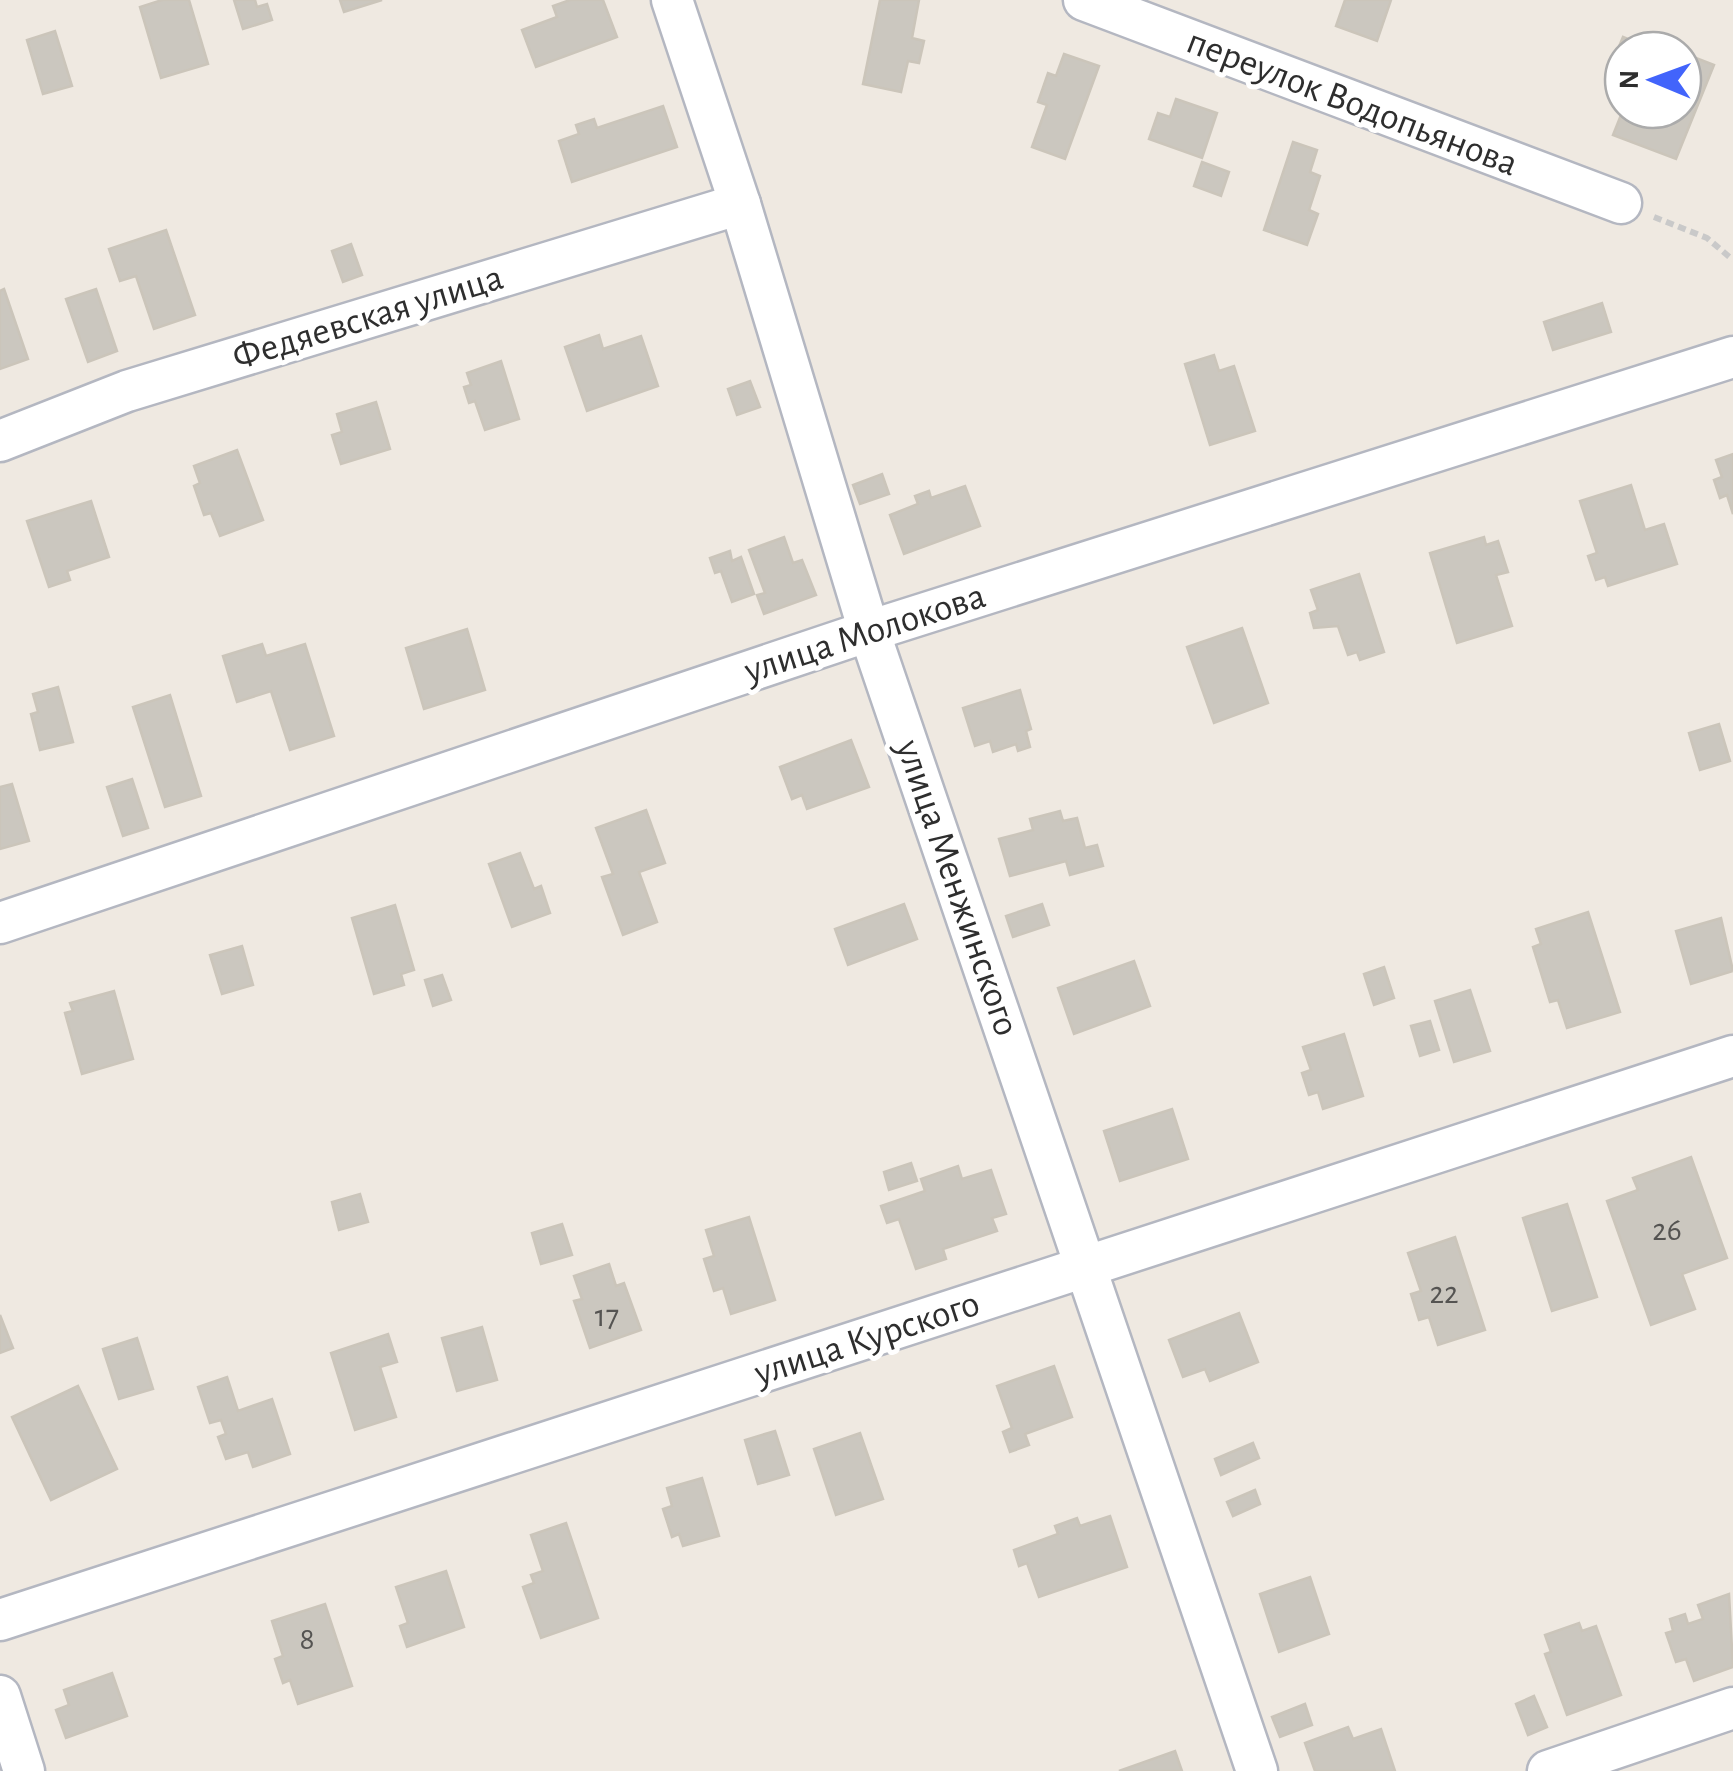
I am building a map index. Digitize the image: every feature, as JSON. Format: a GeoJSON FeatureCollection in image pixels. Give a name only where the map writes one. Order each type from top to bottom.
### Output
{"type":"FeatureCollection","features":[{"type":"Feature","properties":{"kind":"street","name":"улица Менжинского"},"geometry":{"type":"LineString","coordinates":[[672,0],[740,204],[869,631],[1257,1771]]}},
{"type":"Feature","properties":{"kind":"street","name":"переулок Водопьянова"},"geometry":{"type":"LineString","coordinates":[[1084,0],[1621,203]]}},
{"type":"Feature","properties":{"kind":"street","name":"Федяевская улица"},"geometry":{"type":"LineString","coordinates":[[0,441],[127,392],[740,204]]}},
{"type":"Feature","properties":{"kind":"street","name":"улица Молокова"},"geometry":{"type":"LineString","coordinates":[[0,924],[869,631],[1733,356]]}},
{"type":"Feature","properties":{"kind":"street","name":"улица Курского"},"geometry":{"type":"LineString","coordinates":[[0,1620],[1733,1056]]}},
{"type":"Feature","properties":{"kind":"street"},"geometry":{"type":"LineString","coordinates":[[0,1696],[24,1771]]}},
{"type":"Feature","properties":{"kind":"street"},"geometry":{"type":"LineString","coordinates":[[1548,1771],[1733,1708]]}},
{"type":"Feature","properties":{"kind":"path"},"geometry":{"type":"LineString","coordinates":[[1621,203],[1706,238],[1733,260]]}},
{"type":"Feature","properties":{"kind":"building"},"geometry":{"type":"Polygon","coordinates":[[[162,0],[189,0],[208,64],[161,78],[140,7],[162,0]]]}},
{"type":"Feature","properties":{"kind":"building"},"geometry":{"type":"Polygon","coordinates":[[[234,0],[255,0],[257,7],[267,4],[272,20],[243,29],[234,0]]]}},
{"type":"Feature","properties":{"kind":"building"},"geometry":{"type":"Polygon","coordinates":[[[340,0],[382,0],[344,12],[340,0]]]}},
{"type":"Feature","properties":{"kind":"building"},"geometry":{"type":"Polygon","coordinates":[[[570,0],[603,0],[617,37],[536,67],[522,30],[557,17],[553,6],[570,0]]]}},
{"type":"Feature","properties":{"kind":"building"},"geometry":{"type":"Polygon","coordinates":[[[880,0],[919,0],[912,38],[924,41],[919,63],[908,61],[901,92],[863,84],[880,0]]]}},
{"type":"Feature","properties":{"kind":"building"},"geometry":{"type":"Polygon","coordinates":[[[1345,0],[1391,0],[1377,41],[1336,26],[1345,0]]]}},
{"type":"Feature","properties":{"kind":"building"},"geometry":{"type":"Polygon","coordinates":[[[55,31],[72,86],[43,94],[27,40],[55,31]]]}},
{"type":"Feature","properties":{"kind":"building"},"geometry":{"type":"Polygon","coordinates":[[[1064,54],[1099,66],[1065,159],[1032,147],[1047,105],[1038,102],[1048,73],[1056,76],[1064,54]]]}},
{"type":"Feature","properties":{"kind":"building"},"geometry":{"type":"Polygon","coordinates":[[[1703,61],[1714,65],[1703,92],[1703,61]]]}},
{"type":"Feature","properties":{"kind":"building"},"geometry":{"type":"Polygon","coordinates":[[[1176,99],[1217,113],[1202,158],[1149,139],[1158,113],[1170,117],[1176,99]]]}},
{"type":"Feature","properties":{"kind":"building"},"geometry":{"type":"Polygon","coordinates":[[[663,106],[677,147],[572,182],[559,141],[579,134],[576,125],[594,119],[597,128],[663,106]]]}},
{"type":"Feature","properties":{"kind":"building"},"geometry":{"type":"Polygon","coordinates":[[[1615,130],[1688,130],[1676,159],[1613,135],[1615,130]]]}},
{"type":"Feature","properties":{"kind":"building"},"geometry":{"type":"Polygon","coordinates":[[[1293,142],[1317,150],[1310,172],[1320,176],[1309,210],[1318,214],[1307,245],[1264,230],[1293,142]]]}},
{"type":"Feature","properties":{"kind":"building"},"geometry":{"type":"Polygon","coordinates":[[[1202,162],[1229,172],[1221,196],[1194,186],[1202,162]]]}},
{"type":"Feature","properties":{"kind":"building"},"geometry":{"type":"Polygon","coordinates":[[[166,230],[195,315],[154,329],[136,276],[120,281],[109,249],[166,230]]]}},
{"type":"Feature","properties":{"kind":"building"},"geometry":{"type":"Polygon","coordinates":[[[351,244],[362,275],[343,282],[332,251],[351,244]]]}},
{"type":"Feature","properties":{"kind":"building"},"geometry":{"type":"Polygon","coordinates":[[[4,289],[28,359],[0,369],[0,291],[4,289]]]}},
{"type":"Feature","properties":{"kind":"building"},"geometry":{"type":"Polygon","coordinates":[[[96,289],[117,351],[88,362],[66,299],[96,289]]]}},
{"type":"Feature","properties":{"kind":"building"},"geometry":{"type":"Polygon","coordinates":[[[1602,303],[1611,332],[1553,350],[1544,322],[1602,303]]]}},
{"type":"Feature","properties":{"kind":"building"},"geometry":{"type":"Polygon","coordinates":[[[599,335],[603,349],[641,336],[658,386],[587,411],[565,347],[599,335]]]}},
{"type":"Feature","properties":{"kind":"building"},"geometry":{"type":"Polygon","coordinates":[[[1214,355],[1219,371],[1234,366],[1255,431],[1210,445],[1185,364],[1214,355]]]}},
{"type":"Feature","properties":{"kind":"building"},"geometry":{"type":"Polygon","coordinates":[[[501,361],[519,419],[485,430],[475,401],[469,403],[464,387],[471,385],[467,373],[501,361]]]}},
{"type":"Feature","properties":{"kind":"building"},"geometry":{"type":"Polygon","coordinates":[[[750,381],[760,407],[737,415],[728,389],[750,381]]]}},
{"type":"Feature","properties":{"kind":"building"},"geometry":{"type":"Polygon","coordinates":[[[376,402],[390,449],[341,464],[332,435],[342,432],[337,414],[376,402]]]}},
{"type":"Feature","properties":{"kind":"building"},"geometry":{"type":"Polygon","coordinates":[[[237,450],[263,520],[220,536],[211,513],[204,515],[194,486],[200,483],[194,466],[237,450]]]}},
{"type":"Feature","properties":{"kind":"building"},"geometry":{"type":"Polygon","coordinates":[[[1733,454],[1733,514],[1727,495],[1720,498],[1714,480],[1722,477],[1716,460],[1733,454]]]}},
{"type":"Feature","properties":{"kind":"building"},"geometry":{"type":"Polygon","coordinates":[[[882,474],[889,494],[860,504],[853,485],[882,474]]]}},
{"type":"Feature","properties":{"kind":"building"},"geometry":{"type":"Polygon","coordinates":[[[1631,485],[1645,530],[1664,524],[1677,564],[1608,586],[1605,577],[1596,580],[1588,556],[1597,553],[1580,501],[1631,485]]]}},
{"type":"Feature","properties":{"kind":"building"},"geometry":{"type":"Polygon","coordinates":[[[965,486],[980,526],[904,554],[890,515],[918,504],[915,496],[929,491],[931,498],[965,486]]]}},
{"type":"Feature","properties":{"kind":"building"},"geometry":{"type":"Polygon","coordinates":[[[91,501],[109,557],[67,571],[70,580],[49,587],[27,521],[91,501]]]}},
{"type":"Feature","properties":{"kind":"building"},"geometry":{"type":"Polygon","coordinates":[[[784,537],[793,563],[802,560],[816,595],[764,614],[757,595],[765,593],[749,550],[784,537]]]}},
{"type":"Feature","properties":{"kind":"building"},"geometry":{"type":"Polygon","coordinates":[[[1484,537],[1486,545],[1498,541],[1508,572],[1496,575],[1512,626],[1457,643],[1430,553],[1484,537]]]}},
{"type":"Feature","properties":{"kind":"building"},"geometry":{"type":"Polygon","coordinates":[[[730,551],[732,561],[741,557],[754,594],[732,602],[721,571],[715,573],[710,558],[730,551]]]}},
{"type":"Feature","properties":{"kind":"building"},"geometry":{"type":"Polygon","coordinates":[[[1359,574],[1384,652],[1360,660],[1357,652],[1348,655],[1338,626],[1314,628],[1310,613],[1318,610],[1311,590],[1359,574]]]}},
{"type":"Feature","properties":{"kind":"building"},"geometry":{"type":"Polygon","coordinates":[[[1242,628],[1268,703],[1214,723],[1187,647],[1242,628]]]}},
{"type":"Feature","properties":{"kind":"building"},"geometry":{"type":"Polygon","coordinates":[[[467,629],[485,690],[424,709],[406,648],[467,629]]]}},
{"type":"Feature","properties":{"kind":"building"},"geometry":{"type":"Polygon","coordinates":[[[262,644],[266,656],[305,644],[334,736],[290,750],[271,691],[237,702],[223,656],[262,644]]]}},
{"type":"Feature","properties":{"kind":"building"},"geometry":{"type":"Polygon","coordinates":[[[58,687],[73,742],[40,750],[31,714],[38,712],[33,694],[58,687]]]}},
{"type":"Feature","properties":{"kind":"building"},"geometry":{"type":"Polygon","coordinates":[[[1020,690],[1031,729],[1026,731],[1030,747],[1018,751],[1016,744],[993,752],[990,741],[975,746],[963,708],[1020,690]]]}},
{"type":"Feature","properties":{"kind":"building"},"geometry":{"type":"Polygon","coordinates":[[[170,695],[201,796],[165,807],[133,707],[170,695]]]}},
{"type":"Feature","properties":{"kind":"building"},"geometry":{"type":"Polygon","coordinates":[[[1719,724],[1730,761],[1700,770],[1689,733],[1719,724]]]}},
{"type":"Feature","properties":{"kind":"building"},"geometry":{"type":"Polygon","coordinates":[[[851,740],[869,787],[807,809],[802,795],[792,799],[780,767],[851,740]]]}},
{"type":"Feature","properties":{"kind":"building"},"geometry":{"type":"Polygon","coordinates":[[[132,779],[148,828],[123,836],[107,787],[132,779]]]}},
{"type":"Feature","properties":{"kind":"building"},"geometry":{"type":"Polygon","coordinates":[[[12,784],[29,841],[0,849],[0,787],[12,784]]]}},
{"type":"Feature","properties":{"kind":"building"},"geometry":{"type":"Polygon","coordinates":[[[646,810],[665,863],[639,872],[657,922],[623,935],[602,877],[613,874],[596,828],[646,810]]]}},
{"type":"Feature","properties":{"kind":"building"},"geometry":{"type":"Polygon","coordinates":[[[1060,811],[1063,821],[1077,818],[1085,848],[1097,845],[1103,866],[1070,875],[1066,861],[1010,876],[999,839],[1033,830],[1030,819],[1060,811]]]}},
{"type":"Feature","properties":{"kind":"building"},"geometry":{"type":"Polygon","coordinates":[[[520,853],[534,889],[541,886],[550,913],[512,927],[489,864],[520,853]]]}},
{"type":"Feature","properties":{"kind":"building"},"geometry":{"type":"Polygon","coordinates":[[[904,904],[917,939],[848,965],[835,929],[904,904]]]}},
{"type":"Feature","properties":{"kind":"building"},"geometry":{"type":"Polygon","coordinates":[[[1042,904],[1049,925],[1013,937],[1006,916],[1042,904]]]}},
{"type":"Feature","properties":{"kind":"building"},"geometry":{"type":"Polygon","coordinates":[[[395,905],[414,970],[401,974],[404,985],[374,994],[352,918],[395,905]]]}},
{"type":"Feature","properties":{"kind":"building"},"geometry":{"type":"Polygon","coordinates":[[[1588,912],[1620,1012],[1567,1028],[1558,1000],[1550,1002],[1533,947],[1541,944],[1536,929],[1588,912]]]}},
{"type":"Feature","properties":{"kind":"building"},"geometry":{"type":"Polygon","coordinates":[[[1721,918],[1733,971],[1691,984],[1676,931],[1721,918]]]}},
{"type":"Feature","properties":{"kind":"building"},"geometry":{"type":"Polygon","coordinates":[[[242,946],[253,985],[222,994],[210,955],[242,946]]]}},
{"type":"Feature","properties":{"kind":"building"},"geometry":{"type":"Polygon","coordinates":[[[1134,961],[1150,1006],[1074,1034],[1058,988],[1134,961]]]}},
{"type":"Feature","properties":{"kind":"building"},"geometry":{"type":"Polygon","coordinates":[[[1384,967],[1394,998],[1374,1005],[1364,974],[1384,967]]]}},
{"type":"Feature","properties":{"kind":"building"},"geometry":{"type":"Polygon","coordinates":[[[442,975],[451,1000],[433,1006],[425,980],[442,975]]]}},
{"type":"Feature","properties":{"kind":"building"},"geometry":{"type":"Polygon","coordinates":[[[1470,990],[1490,1051],[1454,1062],[1435,1001],[1470,990]]]}},
{"type":"Feature","properties":{"kind":"building"},"geometry":{"type":"Polygon","coordinates":[[[114,991],[133,1059],[82,1074],[65,1013],[73,1011],[70,1003],[114,991]]]}},
{"type":"Feature","properties":{"kind":"building"},"geometry":{"type":"Polygon","coordinates":[[[1430,1021],[1439,1050],[1420,1056],[1411,1026],[1430,1021]]]}},
{"type":"Feature","properties":{"kind":"building"},"geometry":{"type":"Polygon","coordinates":[[[1344,1034],[1363,1096],[1323,1109],[1318,1092],[1309,1095],[1302,1073],[1311,1070],[1303,1047],[1344,1034]]]}},
{"type":"Feature","properties":{"kind":"building"},"geometry":{"type":"Polygon","coordinates":[[[1172,1109],[1188,1159],[1120,1181],[1104,1131],[1172,1109]]]}},
{"type":"Feature","properties":{"kind":"building"},"geometry":{"type":"Polygon","coordinates":[[[1691,1157],[1727,1258],[1682,1274],[1695,1309],[1651,1325],[1607,1201],[1638,1190],[1633,1178],[1691,1157]]]}},
{"type":"Feature","properties":{"kind":"building"},"geometry":{"type":"Polygon","coordinates":[[[911,1163],[917,1181],[889,1190],[884,1172],[911,1163]]]}},
{"type":"Feature","properties":{"kind":"building"},"geometry":{"type":"Polygon","coordinates":[[[958,1166],[962,1179],[991,1170],[1006,1214],[992,1218],[997,1231],[943,1249],[946,1259],[916,1269],[899,1219],[887,1223],[881,1206],[925,1191],[921,1179],[958,1166]]]}},
{"type":"Feature","properties":{"kind":"building"},"geometry":{"type":"Polygon","coordinates":[[[360,1194],[368,1222],[339,1230],[332,1202],[360,1194]]]}},
{"type":"Feature","properties":{"kind":"building"},"geometry":{"type":"Polygon","coordinates":[[[1567,1204],[1597,1297],[1552,1311],[1523,1218],[1567,1204]]]}},
{"type":"Feature","properties":{"kind":"building"},"geometry":{"type":"Polygon","coordinates":[[[749,1217],[775,1300],[731,1314],[723,1288],[714,1291],[704,1259],[714,1256],[706,1230],[749,1217]]]}},
{"type":"Feature","properties":{"kind":"building"},"geometry":{"type":"Polygon","coordinates":[[[562,1224],[572,1255],[541,1264],[532,1233],[562,1224]]]}},
{"type":"Feature","properties":{"kind":"building"},"geometry":{"type":"Polygon","coordinates":[[[1455,1237],[1485,1330],[1438,1345],[1429,1317],[1419,1320],[1411,1294],[1421,1291],[1408,1253],[1455,1237]]]}},
{"type":"Feature","properties":{"kind":"building"},"geometry":{"type":"Polygon","coordinates":[[[609,1264],[616,1286],[624,1283],[641,1330],[590,1348],[574,1301],[582,1299],[574,1276],[609,1264]]]}},
{"type":"Feature","properties":{"kind":"building"},"geometry":{"type":"Polygon","coordinates":[[[1239,1313],[1258,1362],[1210,1381],[1205,1369],[1183,1377],[1169,1340],[1239,1313]]]}},
{"type":"Feature","properties":{"kind":"building"},"geometry":{"type":"Polygon","coordinates":[[[0,1315],[13,1348],[0,1353],[0,1315]]]}},
{"type":"Feature","properties":{"kind":"building"},"geometry":{"type":"Polygon","coordinates":[[[482,1327],[497,1380],[457,1391],[442,1338],[482,1327]]]}},
{"type":"Feature","properties":{"kind":"building"},"geometry":{"type":"Polygon","coordinates":[[[388,1334],[397,1362],[380,1367],[396,1417],[355,1430],[331,1353],[388,1334]]]}},
{"type":"Feature","properties":{"kind":"building"},"geometry":{"type":"Polygon","coordinates":[[[137,1338],[153,1389],[119,1399],[103,1349],[137,1338]]]}},
{"type":"Feature","properties":{"kind":"building"},"geometry":{"type":"Polygon","coordinates":[[[1054,1366],[1072,1417],[1025,1434],[1029,1445],[1010,1452],[1003,1432],[1012,1428],[997,1386],[1054,1366]]]}},
{"type":"Feature","properties":{"kind":"building"},"geometry":{"type":"Polygon","coordinates":[[[227,1377],[238,1411],[272,1399],[290,1454],[253,1467],[248,1452],[226,1459],[218,1437],[226,1434],[221,1420],[210,1423],[198,1387],[227,1377]]]}},
{"type":"Feature","properties":{"kind":"building"},"geometry":{"type":"Polygon","coordinates":[[[78,1386],[117,1469],[51,1500],[12,1417],[78,1386]]]}},
{"type":"Feature","properties":{"kind":"building"},"geometry":{"type":"Polygon","coordinates":[[[775,1431],[789,1475],[758,1484],[745,1440],[775,1431]]]}},
{"type":"Feature","properties":{"kind":"building"},"geometry":{"type":"Polygon","coordinates":[[[860,1433],[883,1499],[836,1515],[814,1449],[860,1433]]]}},
{"type":"Feature","properties":{"kind":"building"},"geometry":{"type":"Polygon","coordinates":[[[1253,1443],[1259,1458],[1221,1475],[1215,1459],[1253,1443]]]}},
{"type":"Feature","properties":{"kind":"building"},"geometry":{"type":"Polygon","coordinates":[[[702,1478],[719,1536],[683,1546],[679,1534],[672,1537],[663,1509],[672,1506],[667,1488],[702,1478]]]}},
{"type":"Feature","properties":{"kind":"building"},"geometry":{"type":"Polygon","coordinates":[[[1255,1490],[1260,1504],[1233,1516],[1227,1502],[1255,1490]]]}},
{"type":"Feature","properties":{"kind":"building"},"geometry":{"type":"Polygon","coordinates":[[[1110,1516],[1127,1567],[1039,1597],[1027,1563],[1019,1566],[1014,1550],[1058,1534],[1055,1526],[1077,1518],[1080,1526],[1110,1516]]]}},
{"type":"Feature","properties":{"kind":"building"},"geometry":{"type":"Polygon","coordinates":[[[566,1523],[598,1618],[541,1638],[523,1587],[534,1583],[531,1575],[543,1571],[531,1535],[566,1523]]]}},
{"type":"Feature","properties":{"kind":"building"},"geometry":{"type":"Polygon","coordinates":[[[446,1571],[464,1627],[407,1647],[400,1626],[408,1623],[396,1587],[446,1571]]]}},
{"type":"Feature","properties":{"kind":"building"},"geometry":{"type":"Polygon","coordinates":[[[1310,1577],[1329,1634],[1279,1652],[1260,1594],[1310,1577]]]}},
{"type":"Feature","properties":{"kind":"building"},"geometry":{"type":"Polygon","coordinates":[[[1729,1594],[1733,1667],[1694,1681],[1686,1659],[1676,1662],[1666,1633],[1673,1631],[1670,1619],[1685,1614],[1688,1624],[1703,1619],[1698,1605],[1729,1594]]]}},
{"type":"Feature","properties":{"kind":"building"},"geometry":{"type":"Polygon","coordinates":[[[325,1604],[352,1686],[298,1704],[290,1680],[283,1683],[275,1659],[283,1656],[272,1621],[325,1604]]]}},
{"type":"Feature","properties":{"kind":"building"},"geometry":{"type":"Polygon","coordinates":[[[1579,1623],[1582,1631],[1596,1626],[1621,1695],[1567,1715],[1545,1654],[1551,1652],[1545,1635],[1579,1623]]]}},
{"type":"Feature","properties":{"kind":"building"},"geometry":{"type":"Polygon","coordinates":[[[112,1673],[127,1716],[66,1738],[56,1710],[69,1705],[64,1690],[112,1673]]]}},
{"type":"Feature","properties":{"kind":"building"},"geometry":{"type":"Polygon","coordinates":[[[1534,1696],[1547,1727],[1528,1735],[1516,1704],[1534,1696]]]}},
{"type":"Feature","properties":{"kind":"building"},"geometry":{"type":"Polygon","coordinates":[[[1305,1704],[1312,1725],[1280,1737],[1272,1717],[1305,1704]]]}},
{"type":"Feature","properties":{"kind":"building"},"geometry":{"type":"Polygon","coordinates":[[[1348,1727],[1353,1739],[1381,1729],[1395,1771],[1315,1771],[1305,1743],[1348,1727]]]}},
{"type":"Feature","properties":{"kind":"building"},"geometry":{"type":"Polygon","coordinates":[[[1175,1751],[1182,1771],[1119,1771],[1175,1751]]]}}]}
